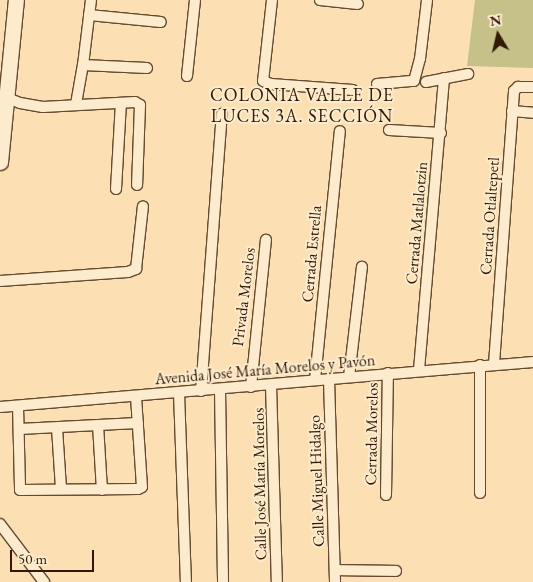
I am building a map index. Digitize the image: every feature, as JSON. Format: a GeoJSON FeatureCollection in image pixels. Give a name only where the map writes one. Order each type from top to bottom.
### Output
{"type":"FeatureCollection","features":[{"type":"Feature","properties":{"kind":"street"},"geometry":{"type":"LineString","coordinates":[[0,152],[3,96],[16,0]]}},
{"type":"Feature","properties":{"kind":"street"},"geometry":{"type":"LineString","coordinates":[[76,104],[83,66],[91,0]]}},
{"type":"Feature","properties":{"kind":"street"},"geometry":{"type":"LineString","coordinates":[[187,76],[195,0]]}},
{"type":"Feature","properties":{"kind":"street"},"geometry":{"type":"LineString","coordinates":[[272,0],[263,81],[271,84],[353,90]]}},
{"type":"Feature","properties":{"kind":"street"},"geometry":{"type":"LineString","coordinates":[[320,0],[358,4]]}},
{"type":"Feature","properties":{"kind":"street"},"geometry":{"type":"LineString","coordinates":[[377,84],[414,81],[419,66],[427,0]]}},
{"type":"Feature","properties":{"kind":"street"},"geometry":{"type":"LineString","coordinates":[[89,15],[161,22]]}},
{"type":"Feature","properties":{"kind":"street"},"geometry":{"type":"LineString","coordinates":[[83,66],[147,68]]}},
{"type":"Feature","properties":{"kind":"street"},"geometry":{"type":"LineString","coordinates":[[426,82],[468,74]]}},
{"type":"Feature","properties":{"kind":"street","name":"Cerrada Matlalotzin"},"geometry":{"type":"LineString","coordinates":[[419,370],[444,78]]}},
{"type":"Feature","properties":{"kind":"street","name":"Cerrada Otlaltepetl"},"geometry":{"type":"LineString","coordinates":[[494,364],[514,91],[518,87],[533,87]]}},
{"type":"Feature","properties":{"kind":"street"},"geometry":{"type":"LineString","coordinates":[[3,96],[20,103],[43,107],[135,102],[140,105],[137,185]]}},
{"type":"Feature","properties":{"kind":"street"},"geometry":{"type":"LineString","coordinates":[[116,189],[121,103]]}},
{"type":"Feature","properties":{"kind":"street"},"geometry":{"type":"LineString","coordinates":[[512,111],[533,113]]}},
{"type":"Feature","properties":{"kind":"street"},"geometry":{"type":"LineString","coordinates":[[201,391],[222,114]]}},
{"type":"Feature","properties":{"kind":"street"},"geometry":{"type":"LineString","coordinates":[[389,130],[440,132]]}},
{"type":"Feature","properties":{"kind":"street","name":"Cerrada Estrella"},"geometry":{"type":"LineString","coordinates":[[315,380],[340,131]]}},
{"type":"Feature","properties":{"kind":"street"},"geometry":{"type":"LineString","coordinates":[[0,281],[128,272],[136,269],[143,206]]}},
{"type":"Feature","properties":{"kind":"street","name":"Privada Morelos"},"geometry":{"type":"LineString","coordinates":[[251,387],[266,240]]}},
{"type":"Feature","properties":{"kind":"street"},"geometry":{"type":"LineString","coordinates":[[350,377],[362,267]]}},
{"type":"Feature","properties":{"kind":"street","name":"Avenida José María Morelos y Pavón"},"geometry":{"type":"LineString","coordinates":[[0,407],[179,394],[419,370],[533,362]]}},
{"type":"Feature","properties":{"kind":"street"},"geometry":{"type":"LineString","coordinates":[[480,365],[480,493]]}},
{"type":"Feature","properties":{"kind":"street","name":"Cerrada Morelos"},"geometry":{"type":"LineString","coordinates":[[386,495],[388,373]]}},
{"type":"Feature","properties":{"kind":"street","name":"Calle Miguel Hidalgo"},"geometry":{"type":"LineString","coordinates":[[329,379],[335,582]]}},
{"type":"Feature","properties":{"kind":"street","name":"Calle José María Morelos"},"geometry":{"type":"LineString","coordinates":[[272,385],[277,582]]}},
{"type":"Feature","properties":{"kind":"street"},"geometry":{"type":"LineString","coordinates":[[220,389],[223,582]]}},
{"type":"Feature","properties":{"kind":"street"},"geometry":{"type":"LineString","coordinates":[[179,394],[186,582]]}},
{"type":"Feature","properties":{"kind":"street"},"geometry":{"type":"LineString","coordinates":[[18,406],[20,490],[138,489],[142,487],[136,397]]}},
{"type":"Feature","properties":{"kind":"street"},"geometry":{"type":"LineString","coordinates":[[19,429],[138,423]]}},
{"type":"Feature","properties":{"kind":"street"},"geometry":{"type":"LineString","coordinates":[[98,425],[102,490]]}},
{"type":"Feature","properties":{"kind":"street"},"geometry":{"type":"LineString","coordinates":[[57,428],[62,489]]}},
{"type":"Feature","properties":{"kind":"street"},"geometry":{"type":"LineString","coordinates":[[0,524],[44,582]]}},
{"type":"Feature","properties":{"kind":"street"},"geometry":{"type":"LineString","coordinates":[[335,570],[396,571]]}},
{"type":"Feature","properties":{"kind":"shaded area"},"geometry":{"type":"Polygon","coordinates":[[[475,0],[533,0],[533,68],[467,66],[475,0]]]}},
{"type":"Feature","properties":{"kind":"district","name":"COLONIA VALLE DE LUCES 3A. SECCIÓN"},"geometry":{"type":"Point","coordinates":[302,106]}}]}
